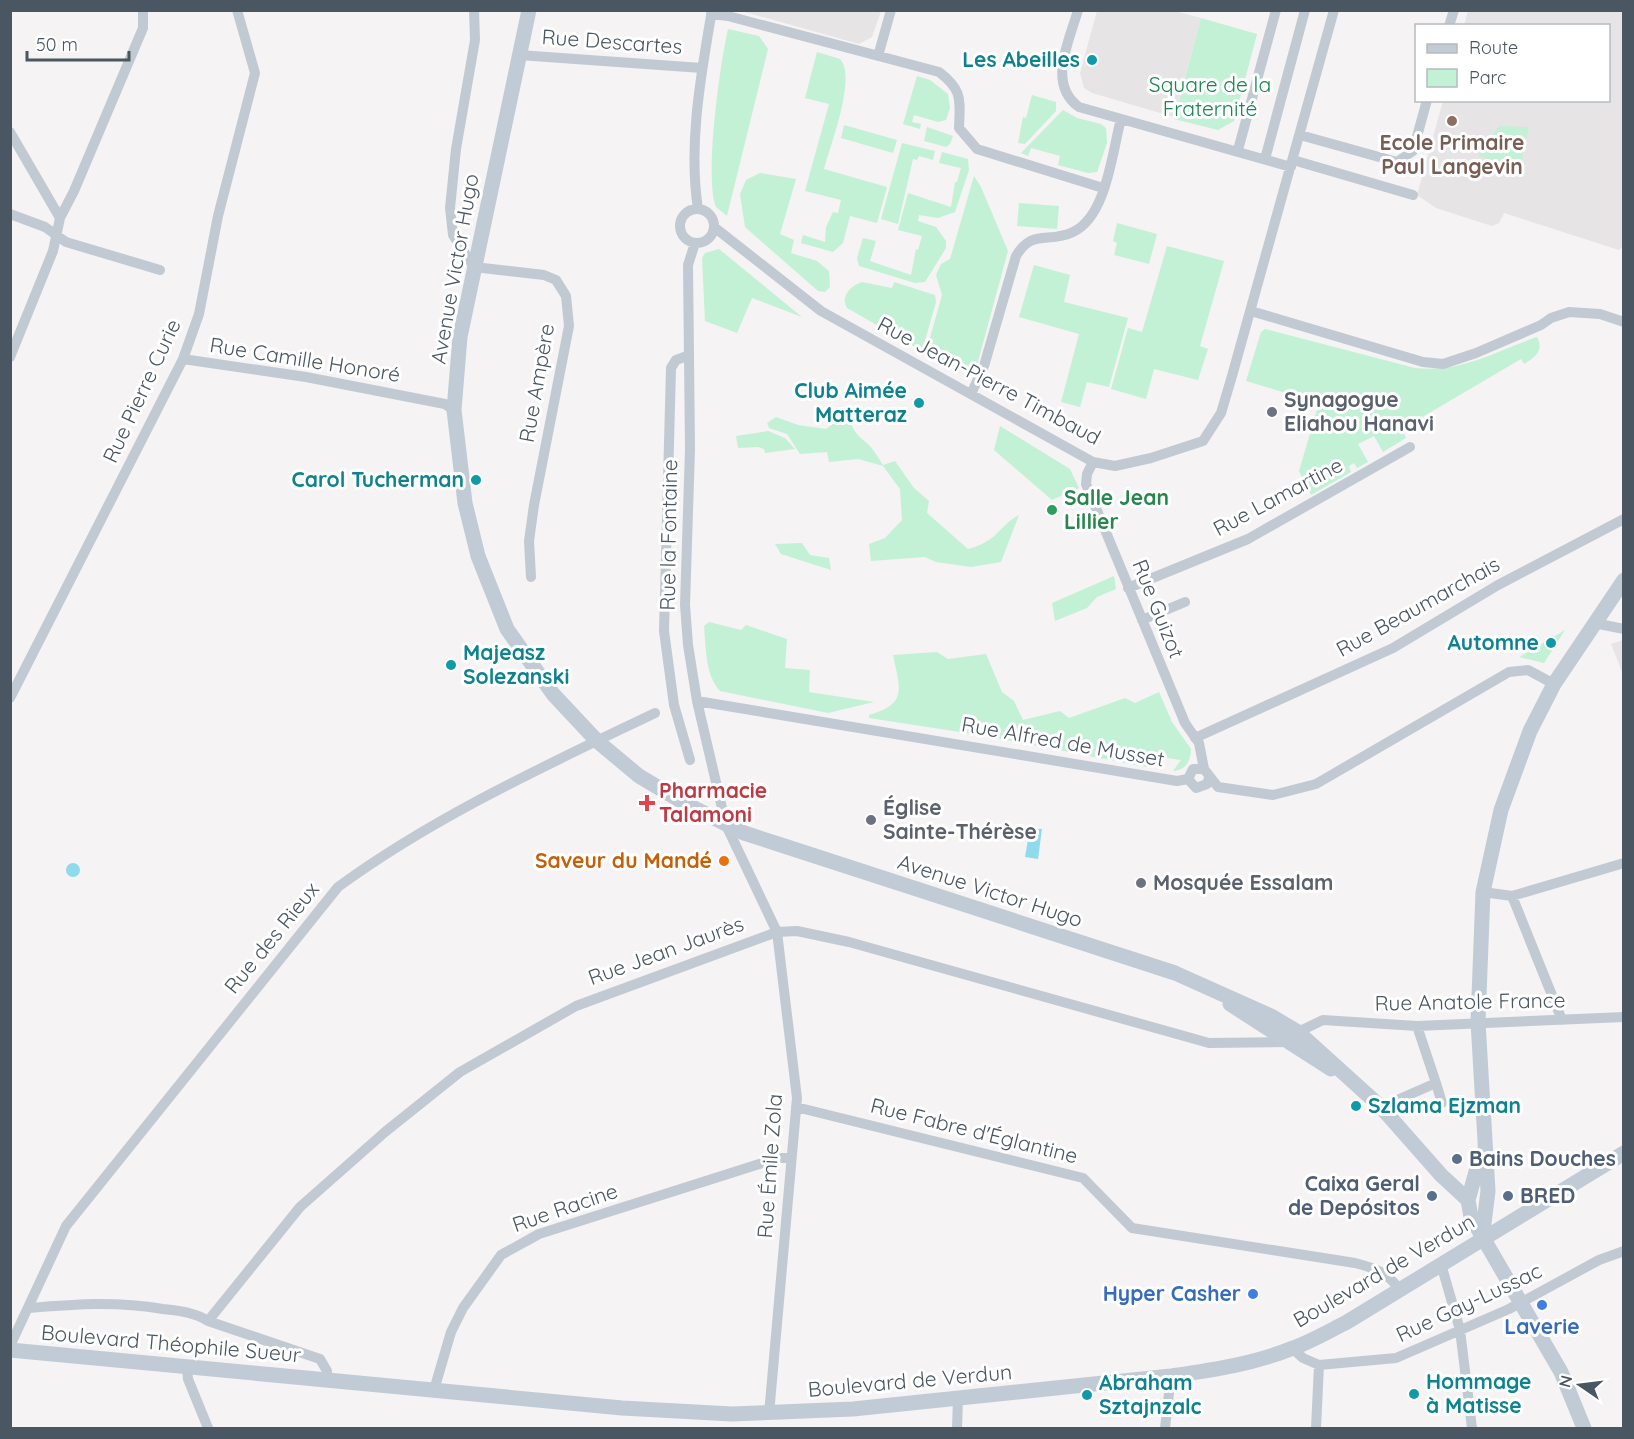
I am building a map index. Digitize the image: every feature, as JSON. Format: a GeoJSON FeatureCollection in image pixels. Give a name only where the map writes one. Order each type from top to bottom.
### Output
{"type":"FeatureCollection","features":[{"type":"Feature","properties":{"kind":"main road","name":"Avenue Victor Hugo"},"geometry":{"type":"LineString","coordinates":[[528,10],[460,337],[454,410],[465,503],[478,556],[507,629],[553,694],[597,741],[639,776],[726,825],[778,844],[1111,951],[1203,985],[1293,1037],[1354,1082],[1381,1107],[1441,1175],[1468,1200]]}},
{"type":"Feature","properties":{"kind":"main road"},"geometry":{"type":"LineString","coordinates":[[1482,1239],[1488,1191],[1478,1022],[1483,892],[1502,810],[1530,731],[1554,684],[1623,580]]}},
{"type":"Feature","properties":{"kind":"main road"},"geometry":{"type":"LineString","coordinates":[[1484,1145],[1468,1200],[1471,1216],[1482,1239],[1561,1372],[1584,1428]]}},
{"type":"Feature","properties":{"kind":"main road","name":"Boulevard de Verdun"},"geometry":{"type":"LineString","coordinates":[[434,1390],[758,1419],[1224,1369],[1293,1348],[1347,1322],[1623,1153]]}},
{"type":"Feature","properties":{"kind":"main road","name":"Boulevard Théophile Sueur"},"geometry":{"type":"LineString","coordinates":[[10,1348],[434,1390]]}},
{"type":"Feature","properties":{"kind":"street"},"geometry":{"type":"LineString","coordinates":[[10,357],[57,237],[60,218],[74,191],[143,28],[143,10]]}},
{"type":"Feature","properties":{"kind":"street","name":"Rue Pierre Curie"},"geometry":{"type":"LineString","coordinates":[[10,698],[183,359],[199,314],[218,216],[255,73],[237,10]]}},
{"type":"Feature","properties":{"kind":"street"},"geometry":{"type":"LineString","coordinates":[[474,10],[476,40],[456,148],[450,208],[453,235],[474,267]]}},
{"type":"Feature","properties":{"kind":"street"},"geometry":{"type":"LineString","coordinates":[[878,56],[891,10]]}},
{"type":"Feature","properties":{"kind":"street"},"geometry":{"type":"LineString","coordinates":[[1078,10],[1062,68],[1062,85],[1070,100],[1079,107],[1265,159],[1292,163],[1413,195]]}},
{"type":"Feature","properties":{"kind":"street"},"geometry":{"type":"LineString","coordinates":[[1238,150],[1276,10]]}},
{"type":"Feature","properties":{"kind":"street"},"geometry":{"type":"LineString","coordinates":[[1265,159],[1305,10]]}},
{"type":"Feature","properties":{"kind":"street","name":"Rue Jean-Pierre Timbaud"},"geometry":{"type":"LineString","coordinates":[[714,227],[821,311],[1093,462],[1115,466],[1151,458],[1203,441],[1221,413],[1334,10]]}},
{"type":"Feature","properties":{"kind":"street"},"geometry":{"type":"LineString","coordinates":[[698,209],[695,188],[696,144],[702,68],[711,12],[939,72],[952,82],[960,96],[959,128],[977,149],[1103,188]]}},
{"type":"Feature","properties":{"kind":"street","name":"Rue Descartes"},"geometry":{"type":"LineString","coordinates":[[519,55],[702,68]]}},
{"type":"Feature","properties":{"kind":"street"},"geometry":{"type":"LineString","coordinates":[[1300,135],[1397,162],[1413,151],[1426,102]]}},
{"type":"Feature","properties":{"kind":"street"},"geometry":{"type":"LineString","coordinates":[[971,394],[984,366],[1016,255],[1024,243],[1033,238],[1071,233],[1081,227],[1097,210],[1121,119]]}},
{"type":"Feature","properties":{"kind":"street"},"geometry":{"type":"LineString","coordinates":[[10,132],[60,218]]}},
{"type":"Feature","properties":{"kind":"street"},"geometry":{"type":"LineString","coordinates":[[698,209],[710,215],[714,227],[707,239],[695,243],[683,237],[680,224],[686,213],[698,209]]}},
{"type":"Feature","properties":{"kind":"street"},"geometry":{"type":"LineString","coordinates":[[10,214],[45,227],[57,237],[160,270]]}},
{"type":"Feature","properties":{"kind":"street","name":"Rue la Fontaine"},"geometry":{"type":"LineString","coordinates":[[695,243],[688,265],[687,356],[690,449],[685,604],[688,645],[697,701],[726,825]]}},
{"type":"Feature","properties":{"kind":"street","name":"Rue Ampère"},"geometry":{"type":"LineString","coordinates":[[474,267],[544,275],[556,280],[566,296],[569,326],[534,505],[530,541],[531,577]]}},
{"type":"Feature","properties":{"kind":"street"},"geometry":{"type":"LineString","coordinates":[[1251,311],[1424,362],[1443,364],[1509,340],[1541,326],[1551,318],[1569,312],[1599,314],[1623,322]]}},
{"type":"Feature","properties":{"kind":"street"},"geometry":{"type":"LineString","coordinates":[[687,356],[676,360],[671,368],[664,631],[674,705],[690,760]]}},
{"type":"Feature","properties":{"kind":"street","name":"Rue Camille Honoré"},"geometry":{"type":"LineString","coordinates":[[183,359],[306,377],[445,404],[454,410]]}},
{"type":"Feature","properties":{"kind":"street","name":"Rue Lamartine"},"geometry":{"type":"LineString","coordinates":[[1128,588],[1248,539],[1410,447]]}},
{"type":"Feature","properties":{"kind":"street","name":"Rue Guizot"},"geometry":{"type":"LineString","coordinates":[[1093,462],[1086,474],[1086,484],[1185,723],[1199,743],[1206,773]]}},
{"type":"Feature","properties":{"kind":"street","name":"Rue Beaumarchais"},"geometry":{"type":"LineString","coordinates":[[1195,738],[1393,648],[1498,585],[1623,519]]}},
{"type":"Feature","properties":{"kind":"street"},"geometry":{"type":"LineString","coordinates":[[1142,620],[1185,602]]}},
{"type":"Feature","properties":{"kind":"street"},"geometry":{"type":"LineString","coordinates":[[1594,623],[1623,629]]}},
{"type":"Feature","properties":{"kind":"street"},"geometry":{"type":"LineString","coordinates":[[1206,773],[1218,787],[1272,795],[1316,784],[1509,672],[1528,670],[1554,684]]}},
{"type":"Feature","properties":{"kind":"street","name":"Rue Alfred de Musset"},"geometry":{"type":"LineString","coordinates":[[697,701],[1154,778],[1177,781],[1188,779],[1193,769],[1206,773]]}},
{"type":"Feature","properties":{"kind":"street","name":"Rue des Rieux"},"geometry":{"type":"LineString","coordinates":[[10,1348],[66,1226],[338,887],[386,852],[433,824],[655,713]]}},
{"type":"Feature","properties":{"kind":"street"},"geometry":{"type":"LineString","coordinates":[[1188,779],[1196,788],[1207,784],[1206,773]]}},
{"type":"Feature","properties":{"kind":"street","name":"Rue Émile Zola"},"geometry":{"type":"LineString","coordinates":[[726,825],[777,932],[796,1107],[758,1419]]}},
{"type":"Feature","properties":{"kind":"street"},"geometry":{"type":"LineString","coordinates":[[1483,892],[1512,896],[1623,863]]}},
{"type":"Feature","properties":{"kind":"street"},"geometry":{"type":"LineString","coordinates":[[1512,896],[1562,1020]]}},
{"type":"Feature","properties":{"kind":"street","name":"Rue Jean Jaurès"},"geometry":{"type":"LineString","coordinates":[[207,1321],[300,1207],[385,1132],[460,1072],[576,1006],[777,932],[797,931],[849,942],[1209,1043],[1293,1037]]}},
{"type":"Feature","properties":{"kind":"street","name":"Rue Anatole France"},"geometry":{"type":"LineString","coordinates":[[1293,1037],[1323,1020],[1417,1026],[1623,1017]]}},
{"type":"Feature","properties":{"kind":"street"},"geometry":{"type":"LineString","coordinates":[[1244,1042],[1266,1021]]}},
{"type":"Feature","properties":{"kind":"street"},"geometry":{"type":"LineString","coordinates":[[1417,1026],[1442,1103]]}},
{"type":"Feature","properties":{"kind":"street"},"geometry":{"type":"LineString","coordinates":[[1381,1107],[1436,1083]]}},
{"type":"Feature","properties":{"kind":"street","name":"Rue Fabre d'Églantine"},"geometry":{"type":"LineString","coordinates":[[796,1107],[1083,1178],[1132,1228],[1355,1263],[1378,1269],[1391,1277],[1400,1290]]}},
{"type":"Feature","properties":{"kind":"street","name":"Rue Racine"},"geometry":{"type":"LineString","coordinates":[[434,1390],[451,1332],[463,1308],[501,1254],[513,1246],[539,1234],[778,1158],[791,1158]]}},
{"type":"Feature","properties":{"kind":"street","name":"Rue Gay-Lussac"},"geometry":{"type":"LineString","coordinates":[[1319,1365],[1396,1358],[1521,1304],[1599,1260],[1623,1251]]}},
{"type":"Feature","properties":{"kind":"street"},"geometry":{"type":"LineString","coordinates":[[1442,1264],[1460,1330],[1472,1428]]}},
{"type":"Feature","properties":{"kind":"street"},"geometry":{"type":"LineString","coordinates":[[29,1308],[88,1302],[128,1303],[197,1314],[207,1321],[320,1359],[327,1371],[326,1380]]}},
{"type":"Feature","properties":{"kind":"street"},"geometry":{"type":"LineString","coordinates":[[1293,1348],[1303,1358],[1319,1365],[1316,1428]]}},
{"type":"Feature","properties":{"kind":"street"},"geometry":{"type":"LineString","coordinates":[[187,1367],[188,1379],[208,1428]]}},
{"type":"Feature","properties":{"kind":"street"},"geometry":{"type":"LineString","coordinates":[[1165,1428],[1171,1376]]}},
{"type":"Feature","properties":{"kind":"street"},"geometry":{"type":"LineString","coordinates":[[957,1428],[958,1399]]}},
{"type":"Feature","properties":{"kind":"shaded area"},"geometry":{"type":"Polygon","coordinates":[[[881,10],[872,37],[859,44],[741,11],[881,10]]]}},
{"type":"Feature","properties":{"kind":"shaded area"},"geometry":{"type":"Polygon","coordinates":[[[1097,11],[1175,11],[1201,18],[1174,117],[1092,93],[1084,88],[1080,73],[1097,11]]]}},
{"type":"Feature","properties":{"kind":"shaded area"},"geometry":{"type":"Polygon","coordinates":[[[1468,11],[1623,11],[1624,245],[1619,250],[1504,213],[1499,223],[1492,226],[1436,208],[1417,195],[1443,102],[1610,102],[1610,24],[1464,24],[1468,11]]]}},
{"type":"Feature","properties":{"kind":"shaded area"},"geometry":{"type":"Polygon","coordinates":[[[1624,640],[1623,674],[1611,644],[1624,640]]]}},
{"type":"Feature","properties":{"kind":"green space","name":"Square de la Fraternité"},"geometry":{"type":"Polygon","coordinates":[[[1201,18],[1257,34],[1234,121],[1218,130],[1174,119],[1201,18]]]}},
{"type":"Feature","properties":{"kind":"green space"},"geometry":{"type":"Polygon","coordinates":[[[728,29],[759,36],[768,49],[727,216],[716,207],[713,192],[712,147],[721,67],[728,29]]]}},
{"type":"Feature","properties":{"kind":"green space"},"geometry":{"type":"Polygon","coordinates":[[[817,52],[840,59],[846,81],[841,112],[824,169],[887,187],[877,223],[850,216],[843,243],[833,252],[801,243],[803,235],[825,242],[826,227],[833,212],[838,213],[841,200],[805,191],[829,104],[805,98],[817,52]]]}},
{"type":"Feature","properties":{"kind":"green space"},"geometry":{"type":"Polygon","coordinates":[[[917,76],[930,80],[948,94],[950,108],[946,120],[938,122],[914,115],[912,122],[921,124],[920,129],[903,124],[917,76]]]}},
{"type":"Feature","properties":{"kind":"green space"},"geometry":{"type":"Polygon","coordinates":[[[1032,95],[1056,102],[1056,111],[1025,144],[1018,143],[1023,117],[1026,118],[1032,95]]]}},
{"type":"Feature","properties":{"kind":"green space"},"geometry":{"type":"Polygon","coordinates":[[[1063,110],[1077,118],[1101,124],[1106,128],[1107,143],[1097,172],[1088,173],[1058,165],[1060,156],[1031,148],[1028,156],[1021,153],[1063,110]]]}},
{"type":"Feature","properties":{"kind":"green space"},"geometry":{"type":"Polygon","coordinates":[[[844,125],[897,140],[893,153],[841,138],[844,125]]]}},
{"type":"Feature","properties":{"kind":"green space"},"geometry":{"type":"Polygon","coordinates":[[[1499,126],[1529,127],[1520,168],[1478,156],[1499,126]]]}},
{"type":"Feature","properties":{"kind":"green space"},"geometry":{"type":"Polygon","coordinates":[[[927,127],[953,136],[950,144],[946,147],[924,141],[927,127]]]}},
{"type":"Feature","properties":{"kind":"green space"},"geometry":{"type":"Polygon","coordinates":[[[902,143],[935,151],[933,160],[919,156],[917,160],[913,159],[898,224],[881,219],[902,143]]]}},
{"type":"Feature","properties":{"kind":"green space"},"geometry":{"type":"Polygon","coordinates":[[[942,152],[968,159],[969,170],[955,212],[938,218],[919,215],[918,221],[936,227],[946,241],[946,248],[925,282],[915,283],[859,266],[857,258],[863,238],[876,241],[870,261],[911,275],[916,249],[918,250],[922,236],[898,230],[908,193],[951,207],[955,182],[957,182],[961,168],[939,163],[942,152]]]}},
{"type":"Feature","properties":{"kind":"green space"},"geometry":{"type":"Polygon","coordinates":[[[760,173],[796,179],[780,234],[794,240],[791,253],[817,261],[829,271],[830,287],[825,292],[818,291],[745,227],[740,194],[746,180],[760,173]]]}},
{"type":"Feature","properties":{"kind":"green space"},"geometry":{"type":"Polygon","coordinates":[[[974,176],[981,187],[1008,251],[976,369],[970,375],[926,352],[942,295],[936,275],[941,264],[950,259],[974,176]]]}},
{"type":"Feature","properties":{"kind":"green space"},"geometry":{"type":"Polygon","coordinates":[[[1019,203],[1059,206],[1057,229],[1017,226],[1019,203]]]}},
{"type":"Feature","properties":{"kind":"green space"},"geometry":{"type":"Polygon","coordinates":[[[1117,223],[1157,234],[1149,264],[1114,255],[1117,243],[1113,241],[1117,223]]]}},
{"type":"Feature","properties":{"kind":"green space"},"geometry":{"type":"Polygon","coordinates":[[[1167,246],[1224,261],[1200,346],[1208,349],[1198,380],[1154,369],[1146,399],[1111,389],[1128,328],[1142,332],[1167,246]]]}},
{"type":"Feature","properties":{"kind":"green space"},"geometry":{"type":"Polygon","coordinates":[[[719,249],[802,317],[752,298],[737,333],[705,321],[702,258],[705,253],[719,249]]]}},
{"type":"Feature","properties":{"kind":"green space"},"geometry":{"type":"Polygon","coordinates":[[[1034,265],[1070,275],[1064,302],[1128,318],[1109,387],[1087,382],[1080,407],[1061,402],[1079,334],[1019,317],[1034,265]]]}},
{"type":"Feature","properties":{"kind":"green space"},"geometry":{"type":"Polygon","coordinates":[[[862,282],[892,288],[894,282],[935,295],[936,302],[922,351],[847,308],[845,300],[848,292],[862,282]]]}},
{"type":"Feature","properties":{"kind":"green space"},"geometry":{"type":"Polygon","coordinates":[[[1265,329],[1415,368],[1432,369],[1463,364],[1537,337],[1540,346],[1538,353],[1524,364],[1521,359],[1402,429],[1406,438],[1383,452],[1374,436],[1358,444],[1368,462],[1357,468],[1354,463],[1349,466],[1351,472],[1311,495],[1299,471],[1319,403],[1246,381],[1261,332],[1265,329]]]}},
{"type":"Feature","properties":{"kind":"green space"},"geometry":{"type":"Polygon","coordinates":[[[853,409],[851,420],[857,434],[871,447],[883,465],[895,461],[914,488],[929,501],[927,513],[968,549],[992,538],[1019,515],[1001,562],[971,567],[936,562],[925,557],[871,561],[869,544],[885,538],[902,520],[900,489],[883,466],[858,459],[829,462],[827,452],[800,454],[787,434],[769,428],[767,423],[776,417],[798,425],[826,429],[853,409]]]}},
{"type":"Feature","properties":{"kind":"green space"},"geometry":{"type":"Polygon","coordinates":[[[1000,426],[1070,469],[1079,488],[1052,500],[994,450],[1000,426]]]}},
{"type":"Feature","properties":{"kind":"green space"},"geometry":{"type":"Polygon","coordinates":[[[768,431],[785,438],[795,449],[765,453],[764,449],[758,447],[738,448],[736,436],[768,431]]]}},
{"type":"Feature","properties":{"kind":"green space"},"geometry":{"type":"Polygon","coordinates":[[[802,543],[810,555],[829,558],[831,570],[781,554],[775,544],[802,543]]]}},
{"type":"Feature","properties":{"kind":"green space"},"geometry":{"type":"Polygon","coordinates":[[[1114,576],[1116,589],[1097,597],[1087,608],[1055,621],[1052,603],[1114,576]]]}},
{"type":"Feature","properties":{"kind":"green space"},"geometry":{"type":"Polygon","coordinates":[[[709,622],[741,630],[746,625],[787,639],[785,668],[810,670],[809,692],[874,702],[828,713],[720,691],[711,677],[707,660],[704,626],[709,622]]]}},
{"type":"Feature","properties":{"kind":"green space"},"geometry":{"type":"Polygon","coordinates":[[[1565,630],[1544,663],[1519,657],[1521,656],[1565,630]]]}},
{"type":"Feature","properties":{"kind":"green space"},"geometry":{"type":"Polygon","coordinates":[[[937,652],[948,659],[986,654],[1002,692],[1014,701],[1023,720],[1060,711],[1069,718],[1125,698],[1135,703],[1159,692],[1172,722],[1191,749],[1189,761],[1181,769],[1173,771],[1181,760],[1152,756],[1146,767],[986,736],[869,718],[869,715],[882,711],[896,700],[899,686],[893,655],[937,652]]]}},
{"type":"Feature","properties":{"kind":"water"},"geometry":{"type":"Polygon","coordinates":[[[1030,828],[1042,829],[1038,859],[1025,857],[1030,828]]]}},
{"type":"Feature","properties":{"kind":"water"},"geometry":{"type":"Polygon","coordinates":[[[70,863],[76,863],[80,870],[76,877],[70,877],[66,873],[66,867],[70,863]]]}},
{"type":"Feature","properties":{"kind":"place","name":"Les Abeilles"},"geometry":{"type":"Point","coordinates":[1092,60]}},
{"type":"Feature","properties":{"kind":"place","name":"Ecole Primaire Paul Langevin"},"geometry":{"type":"Point","coordinates":[1452,121]}},
{"type":"Feature","properties":{"kind":"place","name":"Club Aimée Matteraz"},"geometry":{"type":"Point","coordinates":[919,403]}},
{"type":"Feature","properties":{"kind":"place","name":"Synagogue Eliahou Hanavi"},"geometry":{"type":"Point","coordinates":[1272,412]}},
{"type":"Feature","properties":{"kind":"place","name":"Carol Tucherman"},"geometry":{"type":"Point","coordinates":[476,480]}},
{"type":"Feature","properties":{"kind":"place","name":"Salle Jean Lillier"},"geometry":{"type":"Point","coordinates":[1052,510]}},
{"type":"Feature","properties":{"kind":"place","name":"Automne"},"geometry":{"type":"Point","coordinates":[1551,643]}},
{"type":"Feature","properties":{"kind":"place","name":"Majeasz Solezanski"},"geometry":{"type":"Point","coordinates":[451,665]}},
{"type":"Feature","properties":{"kind":"place","name":"Pharmacie Talamoni"},"geometry":{"type":"Point","coordinates":[647,803]}},
{"type":"Feature","properties":{"kind":"place","name":"Église Sainte-Thérèse"},"geometry":{"type":"Point","coordinates":[871,820]}},
{"type":"Feature","properties":{"kind":"place","name":"Saveur du Mandé"},"geometry":{"type":"Point","coordinates":[724,861]}},
{"type":"Feature","properties":{"kind":"place","name":"Mosquée Essalam"},"geometry":{"type":"Point","coordinates":[1141,883]}},
{"type":"Feature","properties":{"kind":"place","name":"Szlama Ejzman"},"geometry":{"type":"Point","coordinates":[1356,1106]}},
{"type":"Feature","properties":{"kind":"place","name":"Bains Douches"},"geometry":{"type":"Point","coordinates":[1457,1159]}},
{"type":"Feature","properties":{"kind":"place","name":"Caixa Geral de Depósitos"},"geometry":{"type":"Point","coordinates":[1432,1196]}},
{"type":"Feature","properties":{"kind":"place","name":"BRED"},"geometry":{"type":"Point","coordinates":[1508,1196]}},
{"type":"Feature","properties":{"kind":"place","name":"Hyper Casher"},"geometry":{"type":"Point","coordinates":[1253,1294]}},
{"type":"Feature","properties":{"kind":"place","name":"Laverie"},"geometry":{"type":"Point","coordinates":[1542,1305]}},
{"type":"Feature","properties":{"kind":"place","name":"Hommage à Matisse"},"geometry":{"type":"Point","coordinates":[1414,1394]}},
{"type":"Feature","properties":{"kind":"place","name":"Abraham Sztajnzalc"},"geometry":{"type":"Point","coordinates":[1087,1395]}}]}
